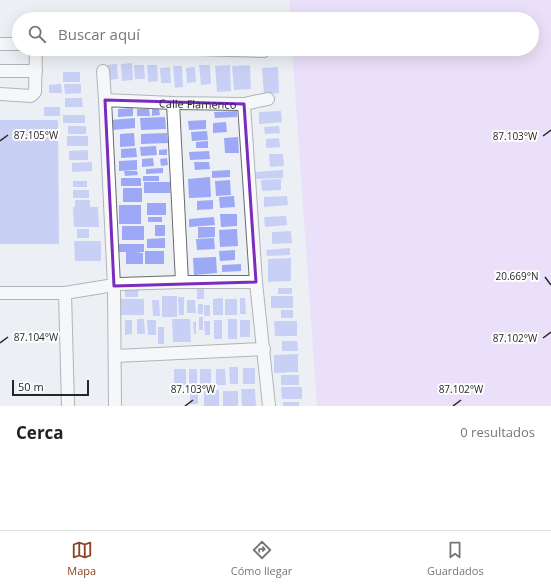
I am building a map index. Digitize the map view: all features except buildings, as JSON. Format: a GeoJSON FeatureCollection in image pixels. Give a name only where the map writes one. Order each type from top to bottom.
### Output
{"type":"FeatureCollection","features":[{"type":"Feature","properties":{"kind":"street"},"geometry":{"type":"LineString","coordinates":[[0,44],[12,44]]}},
{"type":"Feature","properties":{"kind":"street"},"geometry":{"type":"LineString","coordinates":[[0,94],[31,96],[35,92],[36,56]]}},
{"type":"Feature","properties":{"kind":"street"},"geometry":{"type":"LineString","coordinates":[[0,71],[36,71]]}},
{"type":"Feature","properties":{"kind":"street"},"geometry":{"type":"LineString","coordinates":[[103,71],[106,100],[114,286],[115,406]]}},
{"type":"Feature","properties":{"kind":"street"},"geometry":{"type":"LineString","coordinates":[[244,104],[268,99]]}},
{"type":"Feature","properties":{"kind":"street","name":"Calle Flamenco"},"geometry":{"type":"LineString","coordinates":[[106,100],[173,104],[244,104],[256,282],[270,406]]}},
{"type":"Feature","properties":{"kind":"street"},"geometry":{"type":"LineString","coordinates":[[173,104],[182,282]]}},
{"type":"Feature","properties":{"kind":"street"},"geometry":{"type":"LineString","coordinates":[[0,293],[66,293],[114,286],[182,282],[256,282]]}},
{"type":"Feature","properties":{"kind":"street"},"geometry":{"type":"LineString","coordinates":[[66,293],[68,406]]}},
{"type":"Feature","properties":{"kind":"street"},"geometry":{"type":"LineString","coordinates":[[115,356],[264,349]]}},
{"type":"Feature","properties":{"kind":"highlighted area"},"geometry":{"type":"Polygon","coordinates":[[[105,100],[244,104],[256,282],[114,286],[105,100]]]}},
{"type":"Feature","properties":{"kind":"shaded area"},"geometry":{"type":"Polygon","coordinates":[[[289,0],[551,0],[551,406],[317,406],[292,56],[539,56],[539,12],[290,12],[289,0]]]}}]}
